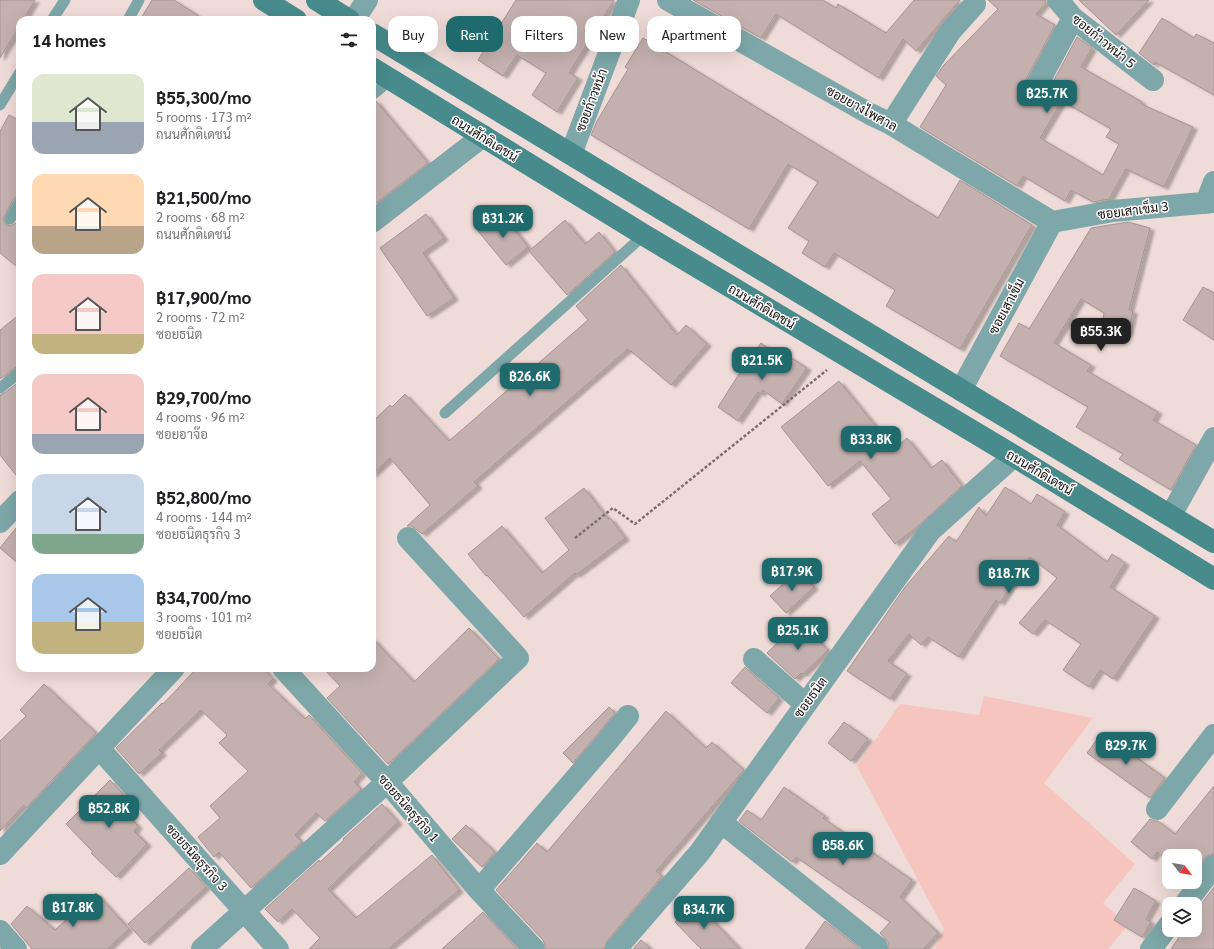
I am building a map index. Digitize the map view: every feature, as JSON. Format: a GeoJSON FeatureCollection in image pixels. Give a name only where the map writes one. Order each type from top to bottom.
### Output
{"type":"FeatureCollection","features":[{"type":"Feature","properties":{"kind":"main road"},"geometry":{"type":"LineString","coordinates":[[264,0],[290,16]]}},
{"type":"Feature","properties":{"kind":"main road"},"geometry":{"type":"LineString","coordinates":[[317,0],[342,16]]}},
{"type":"Feature","properties":{"kind":"main road"},"geometry":{"type":"LineString","coordinates":[[376,36],[1214,542]]}},
{"type":"Feature","properties":{"kind":"main road","name":"ถนนศักดิเดชน์"},"geometry":{"type":"LineString","coordinates":[[376,71],[644,235],[1014,456],[1214,579]]}},
{"type":"Feature","properties":{"kind":"street"},"geometry":{"type":"LineString","coordinates":[[357,16],[367,0]]}},
{"type":"Feature","properties":{"kind":"street","name":"ซอยก้าวหน้า"},"geometry":{"type":"LineString","coordinates":[[571,154],[629,0]]}},
{"type":"Feature","properties":{"kind":"street","name":"ซอยยางไพศาล"},"geometry":{"type":"LineString","coordinates":[[668,0],[870,114],[891,124],[1052,222]]}},
{"type":"Feature","properties":{"kind":"street","name":"ซอยก้าวหน้า 5"},"geometry":{"type":"LineString","coordinates":[[1058,0],[1073,18],[1153,80]]}},
{"type":"Feature","properties":{"kind":"street"},"geometry":{"type":"LineString","coordinates":[[891,124],[950,32],[975,4]]}},
{"type":"Feature","properties":{"kind":"street"},"geometry":{"type":"LineString","coordinates":[[1036,87],[1073,18]]}},
{"type":"Feature","properties":{"kind":"street"},"geometry":{"type":"LineString","coordinates":[[376,219],[483,136]]}},
{"type":"Feature","properties":{"kind":"street"},"geometry":{"type":"LineString","coordinates":[[1210,202],[1214,182]]}},
{"type":"Feature","properties":{"kind":"street","name":"ซอยเสาเข็ม 3"},"geometry":{"type":"LineString","coordinates":[[1052,222],[1113,211],[1210,202]]}},
{"type":"Feature","properties":{"kind":"street","name":"ซอยเสาเข็ม"},"geometry":{"type":"LineString","coordinates":[[961,390],[1052,222]]}},
{"type":"Feature","properties":{"kind":"street"},"geometry":{"type":"LineString","coordinates":[[1171,515],[1214,438]]}},
{"type":"Feature","properties":{"kind":"street","name":"ซอยธนิต"},"geometry":{"type":"LineString","coordinates":[[616,949],[700,852],[930,531],[1014,456]]}},
{"type":"Feature","properties":{"kind":"street"},"geometry":{"type":"LineString","coordinates":[[0,522],[16,505]]}},
{"type":"Feature","properties":{"kind":"street"},"geometry":{"type":"LineString","coordinates":[[202,949],[386,782],[518,658],[408,538]]}},
{"type":"Feature","properties":{"kind":"street"},"geometry":{"type":"LineString","coordinates":[[754,659],[805,704]]}},
{"type":"Feature","properties":{"kind":"street"},"geometry":{"type":"LineString","coordinates":[[0,854],[170,672]]}},
{"type":"Feature","properties":{"kind":"street","name":"ซอยธนิตธุรกิจ 1"},"geometry":{"type":"LineString","coordinates":[[287,672],[386,782],[479,890],[534,949]]}},
{"type":"Feature","properties":{"kind":"street"},"geometry":{"type":"LineString","coordinates":[[479,890],[628,716]]}},
{"type":"Feature","properties":{"kind":"street"},"geometry":{"type":"LineString","coordinates":[[1157,809],[1214,735]]}},
{"type":"Feature","properties":{"kind":"street","name":"ซอยธนิตธุรกิจ 3"},"geometry":{"type":"LineString","coordinates":[[99,748],[278,949]]}},
{"type":"Feature","properties":{"kind":"street"},"geometry":{"type":"LineString","coordinates":[[721,822],[877,947]]}},
{"type":"Feature","properties":{"kind":"street"},"geometry":{"type":"LineString","coordinates":[[1190,897],[1214,866]]}},
{"type":"Feature","properties":{"kind":"street"},"geometry":{"type":"LineString","coordinates":[[0,932],[16,949]]}},
{"type":"Feature","properties":{"kind":"street"},"geometry":{"type":"LineString","coordinates":[[1151,949],[1162,934]]}},
{"type":"Feature","properties":{"kind":"lane"},"geometry":{"type":"LineString","coordinates":[[55,16],[65,0]]}},
{"type":"Feature","properties":{"kind":"lane"},"geometry":{"type":"LineString","coordinates":[[130,16],[139,0]]}},
{"type":"Feature","properties":{"kind":"lane"},"geometry":{"type":"LineString","coordinates":[[0,105],[16,79]]}},
{"type":"Feature","properties":{"kind":"lane"},"geometry":{"type":"LineString","coordinates":[[376,92],[391,80]]}},
{"type":"Feature","properties":{"kind":"lane"},"geometry":{"type":"LineString","coordinates":[[10,219],[16,209]]}},
{"type":"Feature","properties":{"kind":"lane"},"geometry":{"type":"LineString","coordinates":[[445,413],[644,235]]}},
{"type":"Feature","properties":{"kind":"lane"},"geometry":{"type":"LineString","coordinates":[[0,388],[16,375]]}},
{"type":"Feature","properties":{"kind":"path"},"geometry":{"type":"LineString","coordinates":[[575,538],[613,508],[635,524],[818,378],[844,354]]}},
{"type":"Feature","properties":{"kind":"shaded area"},"geometry":{"type":"Polygon","coordinates":[[[984,696],[1093,718],[1044,783],[1135,864],[1103,903],[1128,925],[1108,949],[935,949],[944,929],[857,766],[900,704],[979,715],[984,696]]]}},
{"type":"Feature","properties":{"kind":"building"},"geometry":{"type":"Polygon","coordinates":[[[0,0],[35,0],[25,16],[16,16],[16,32],[0,58],[0,0]]]}},
{"type":"Feature","properties":{"kind":"building"},"geometry":{"type":"Polygon","coordinates":[[[152,0],[174,0],[199,16],[142,16],[152,0]]]}},
{"type":"Feature","properties":{"kind":"building"},"geometry":{"type":"Polygon","coordinates":[[[516,0],[614,0],[604,16],[585,16],[585,47],[569,73],[578,78],[557,112],[532,95],[546,73],[517,55],[503,76],[478,60],[483,52],[503,52],[503,21],[516,0]]]}},
{"type":"Feature","properties":{"kind":"building"},"geometry":{"type":"Polygon","coordinates":[[[693,0],[823,0],[836,8],[838,4],[886,33],[914,0],[960,0],[916,51],[903,39],[879,78],[776,14],[761,38],[741,27],[741,16],[722,16],[693,0]]]}},
{"type":"Feature","properties":{"kind":"building"},"geometry":{"type":"Polygon","coordinates":[[[988,0],[1046,0],[1046,3],[1036,14],[1055,25],[1025,81],[1024,88],[1026,94],[1030,98],[1037,99],[1043,97],[1047,93],[1077,37],[1092,48],[1081,67],[1142,102],[1141,104],[1193,127],[1164,187],[1126,169],[1109,199],[1093,202],[1071,190],[1065,201],[1023,176],[1017,186],[920,127],[946,85],[936,76],[943,66],[998,9],[988,0]],[[1062,101],[1040,138],[1103,175],[1119,144],[1106,137],[1111,129],[1062,101]]]}},
{"type":"Feature","properties":{"kind":"building"},"geometry":{"type":"Polygon","coordinates":[[[1079,0],[1149,0],[1116,35],[1079,0]]]}},
{"type":"Feature","properties":{"kind":"building"},"geometry":{"type":"Polygon","coordinates":[[[1162,18],[1194,38],[1196,34],[1214,43],[1214,95],[1155,62],[1154,65],[1139,53],[1162,18]]]}},
{"type":"Feature","properties":{"kind":"building"},"geometry":{"type":"Polygon","coordinates":[[[643,38],[647,40],[647,52],[666,52],[938,218],[960,180],[1032,225],[960,349],[886,306],[895,290],[834,253],[825,267],[802,253],[809,241],[788,228],[818,182],[788,164],[749,229],[591,135],[597,121],[628,69],[625,67],[634,52],[639,52],[639,44],[643,38]]]}},
{"type":"Feature","properties":{"kind":"building"},"geometry":{"type":"Polygon","coordinates":[[[376,101],[428,163],[376,203],[376,101]]]}},
{"type":"Feature","properties":{"kind":"building"},"geometry":{"type":"Polygon","coordinates":[[[9,115],[16,119],[16,197],[14,198],[3,219],[6,225],[10,226],[16,223],[16,266],[0,253],[0,131],[9,115]]]}},
{"type":"Feature","properties":{"kind":"building"},"geometry":{"type":"Polygon","coordinates":[[[501,212],[528,247],[506,265],[478,231],[501,212]]]}},
{"type":"Feature","properties":{"kind":"building"},"geometry":{"type":"Polygon","coordinates":[[[426,214],[444,238],[423,253],[454,298],[427,316],[380,248],[426,214]]]}},
{"type":"Feature","properties":{"kind":"building"},"geometry":{"type":"Polygon","coordinates":[[[565,220],[585,244],[599,232],[615,252],[567,295],[529,251],[565,220]]]}},
{"type":"Feature","properties":{"kind":"building"},"geometry":{"type":"Polygon","coordinates":[[[1128,222],[1150,228],[1129,310],[1133,311],[1128,334],[1101,330],[1104,313],[1081,299],[1054,343],[1091,365],[1087,371],[1158,412],[1153,420],[1196,445],[1171,490],[1119,459],[1123,454],[1076,427],[1088,407],[1000,356],[1019,323],[1029,329],[1091,228],[1128,222]]]}},
{"type":"Feature","properties":{"kind":"building"},"geometry":{"type":"Polygon","coordinates":[[[621,265],[677,335],[686,325],[707,344],[671,385],[628,349],[474,482],[478,486],[422,534],[412,526],[407,526],[430,505],[390,458],[376,471],[376,418],[390,405],[392,407],[405,394],[449,441],[588,320],[576,306],[621,265]]]}},
{"type":"Feature","properties":{"kind":"building"},"geometry":{"type":"Polygon","coordinates":[[[1203,287],[1214,293],[1214,340],[1183,320],[1203,287]]]}},
{"type":"Feature","properties":{"kind":"building"},"geometry":{"type":"Polygon","coordinates":[[[16,317],[16,367],[0,379],[0,330],[16,317]]]}},
{"type":"Feature","properties":{"kind":"building"},"geometry":{"type":"Polygon","coordinates":[[[761,343],[786,361],[790,357],[807,368],[782,404],[763,390],[761,394],[758,392],[738,421],[718,407],[761,343]]]}},
{"type":"Feature","properties":{"kind":"building"},"geometry":{"type":"Polygon","coordinates":[[[839,381],[894,449],[907,438],[931,468],[942,460],[962,486],[919,525],[895,544],[872,514],[891,499],[860,461],[828,486],[781,427],[839,381]]]}},
{"type":"Feature","properties":{"kind":"building"},"geometry":{"type":"Polygon","coordinates":[[[16,384],[16,475],[0,455],[0,395],[16,384]]]}},
{"type":"Feature","properties":{"kind":"building"},"geometry":{"type":"Polygon","coordinates":[[[1005,487],[1031,504],[1037,494],[1065,512],[1057,525],[1107,562],[1112,554],[1125,563],[1110,587],[1155,616],[1113,679],[1100,670],[1089,687],[1063,670],[1081,644],[1045,620],[1033,634],[1019,623],[1057,578],[1030,557],[1000,603],[996,600],[959,657],[928,637],[921,645],[909,634],[888,661],[907,674],[890,699],[847,671],[905,587],[949,536],[956,542],[979,507],[986,516],[1005,487]]]}},
{"type":"Feature","properties":{"kind":"building"},"geometry":{"type":"Polygon","coordinates":[[[584,488],[625,538],[576,575],[575,573],[524,617],[468,554],[502,526],[542,573],[569,550],[545,518],[584,488]]]}},
{"type":"Feature","properties":{"kind":"building"},"geometry":{"type":"Polygon","coordinates":[[[16,528],[16,562],[0,548],[16,528]]]}},
{"type":"Feature","properties":{"kind":"building"},"geometry":{"type":"Polygon","coordinates":[[[798,570],[814,587],[786,613],[770,596],[798,570]]]}},
{"type":"Feature","properties":{"kind":"building"},"geometry":{"type":"Polygon","coordinates":[[[800,621],[828,650],[803,674],[801,673],[795,679],[767,653],[800,621]]]}},
{"type":"Feature","properties":{"kind":"building"},"geometry":{"type":"Polygon","coordinates":[[[469,628],[499,659],[388,764],[327,698],[340,686],[327,672],[376,672],[376,642],[414,682],[469,628]]]}},
{"type":"Feature","properties":{"kind":"building"},"geometry":{"type":"Polygon","coordinates":[[[745,667],[779,698],[767,713],[731,683],[745,667]]]}},
{"type":"Feature","properties":{"kind":"building"},"geometry":{"type":"Polygon","coordinates":[[[193,672],[267,672],[273,679],[268,684],[305,719],[309,715],[362,773],[354,782],[361,789],[325,821],[316,813],[295,835],[302,842],[251,888],[219,852],[214,857],[198,837],[220,818],[210,806],[248,771],[219,743],[227,735],[201,710],[159,750],[162,753],[139,774],[116,748],[162,703],[163,704],[193,672]]]}},
{"type":"Feature","properties":{"kind":"building"},"geometry":{"type":"Polygon","coordinates":[[[44,684],[96,733],[26,808],[24,805],[0,831],[0,741],[26,716],[20,710],[44,684]]]}},
{"type":"Feature","properties":{"kind":"building"},"geometry":{"type":"Polygon","coordinates":[[[609,707],[615,713],[573,763],[563,753],[609,707]]]}},
{"type":"Feature","properties":{"kind":"building"},"geometry":{"type":"Polygon","coordinates":[[[666,711],[706,748],[712,742],[744,770],[656,871],[662,876],[607,941],[604,949],[546,949],[543,940],[496,890],[537,843],[547,852],[666,711]]]}},
{"type":"Feature","properties":{"kind":"building"},"geometry":{"type":"Polygon","coordinates":[[[844,722],[868,739],[851,761],[828,743],[844,722]]]}},
{"type":"Feature","properties":{"kind":"building"},"geometry":{"type":"Polygon","coordinates":[[[1102,733],[1165,778],[1150,798],[1087,753],[1102,733]]]}},
{"type":"Feature","properties":{"kind":"building"},"geometry":{"type":"Polygon","coordinates":[[[110,780],[134,806],[126,814],[138,826],[134,831],[147,844],[116,877],[91,853],[93,852],[66,824],[110,780]]]}},
{"type":"Feature","properties":{"kind":"building"},"geometry":{"type":"Polygon","coordinates":[[[1214,786],[1214,854],[1209,855],[1202,861],[1202,849],[1162,849],[1162,856],[1157,852],[1152,859],[1131,842],[1150,819],[1158,821],[1175,834],[1214,786]]]}},
{"type":"Feature","properties":{"kind":"building"},"geometry":{"type":"Polygon","coordinates":[[[784,787],[825,816],[823,818],[912,880],[900,897],[938,933],[923,949],[889,949],[888,942],[880,933],[890,922],[796,857],[792,862],[739,821],[747,810],[761,820],[784,787]]]}},
{"type":"Feature","properties":{"kind":"building"},"geometry":{"type":"Polygon","coordinates":[[[382,804],[398,822],[328,889],[356,918],[432,855],[459,890],[388,949],[309,949],[320,938],[292,909],[278,922],[265,909],[319,860],[320,862],[382,804]]]}},
{"type":"Feature","properties":{"kind":"building"},"geometry":{"type":"Polygon","coordinates":[[[466,825],[495,852],[482,867],[452,839],[466,825]]]}},
{"type":"Feature","properties":{"kind":"building"},"geometry":{"type":"Polygon","coordinates":[[[189,868],[206,887],[145,943],[128,924],[189,868]]]}},
{"type":"Feature","properties":{"kind":"building"},"geometry":{"type":"Polygon","coordinates":[[[1214,887],[1214,949],[1171,949],[1179,937],[1202,937],[1202,903],[1214,887]]]}},
{"type":"Feature","properties":{"kind":"building"},"geometry":{"type":"Polygon","coordinates":[[[1134,888],[1156,901],[1146,919],[1151,922],[1142,937],[1114,920],[1134,888]]]}},
{"type":"Feature","properties":{"kind":"building"},"geometry":{"type":"Polygon","coordinates":[[[96,893],[129,929],[107,949],[32,949],[11,924],[27,906],[55,930],[96,893]]]}},
{"type":"Feature","properties":{"kind":"building"},"geometry":{"type":"Polygon","coordinates":[[[696,903],[740,949],[701,949],[675,922],[696,903]]]}},
{"type":"Feature","properties":{"kind":"building"},"geometry":{"type":"Polygon","coordinates":[[[483,912],[517,949],[442,949],[483,912]]]}},
{"type":"Feature","properties":{"kind":"building"},"geometry":{"type":"Polygon","coordinates":[[[825,921],[860,949],[805,949],[825,921]]]}},
{"type":"Feature","properties":{"kind":"building"},"geometry":{"type":"Polygon","coordinates":[[[641,940],[651,949],[633,949],[641,940]]]}}]}
